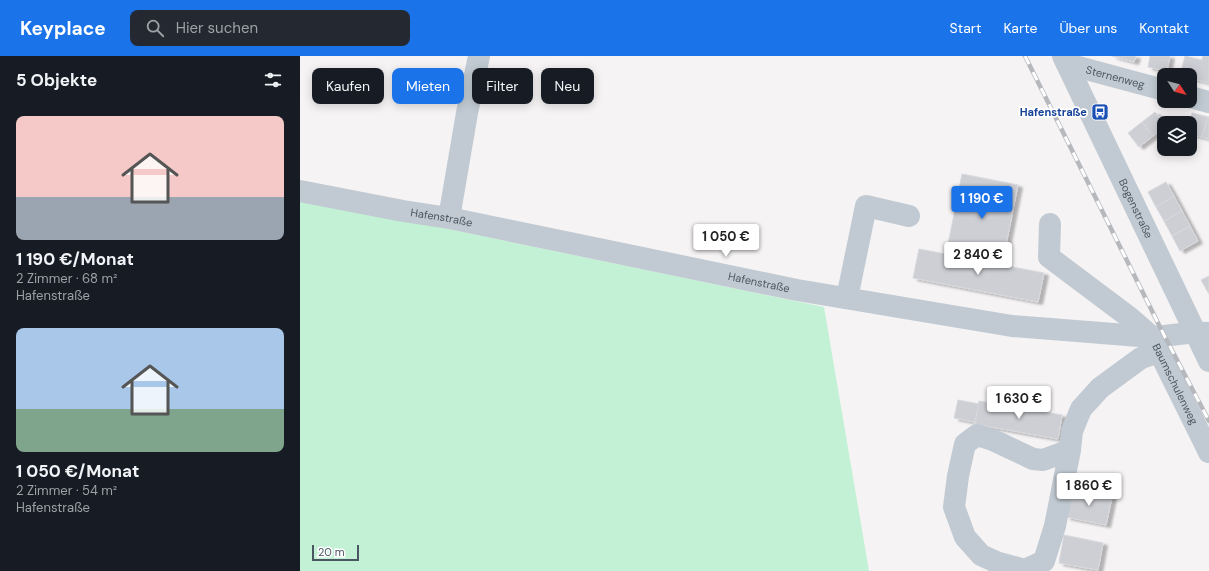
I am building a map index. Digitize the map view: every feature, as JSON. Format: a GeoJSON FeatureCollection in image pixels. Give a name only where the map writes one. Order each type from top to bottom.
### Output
{"type":"FeatureCollection","features":[{"type":"Feature","properties":{"kind":"street"},"geometry":{"type":"LineString","coordinates":[[449,218],[467,113],[479,56]]}},
{"type":"Feature","properties":{"kind":"street","name":"Sternenweg"},"geometry":{"type":"LineString","coordinates":[[1065,60],[1157,88]]}},
{"type":"Feature","properties":{"kind":"street","name":"Bogenstraße"},"geometry":{"type":"LineString","coordinates":[[1065,60],[1202,332],[1209,361]]}},
{"type":"Feature","properties":{"kind":"street"},"geometry":{"type":"LineString","coordinates":[[1197,98],[1209,102]]}},
{"type":"Feature","properties":{"kind":"street","name":"Hafenstraße"},"geometry":{"type":"LineString","coordinates":[[300,191],[403,211],[449,218],[790,288],[1012,326],[1155,344]]}},
{"type":"Feature","properties":{"kind":"street"},"geometry":{"type":"LineString","coordinates":[[847,298],[866,206],[909,216]]}},
{"type":"Feature","properties":{"kind":"street"},"geometry":{"type":"LineString","coordinates":[[1050,224],[1049,257],[1129,317],[1155,344]]}},
{"type":"Feature","properties":{"kind":"street"},"geometry":{"type":"LineString","coordinates":[[1070,450],[1042,460],[1033,459],[993,440],[977,435],[965,444],[958,476],[954,507],[964,537],[981,556],[1025,570],[1044,561],[1055,526],[1070,450],[1072,431],[1081,409],[1100,388],[1141,358],[1165,336],[1202,332]]}},
{"type":"Feature","properties":{"kind":"street","name":"Baumschulenweg"},"geometry":{"type":"LineString","coordinates":[[1155,344],[1209,452]]}},
{"type":"Feature","properties":{"kind":"green space"},"geometry":{"type":"Polygon","coordinates":[[[300,202],[395,218],[824,307],[869,571],[300,571],[300,202]]]}},
{"type":"Feature","properties":{"kind":"building"},"geometry":{"type":"Polygon","coordinates":[[[1112,56],[1136,56],[1134,62],[1112,56]]]}},
{"type":"Feature","properties":{"kind":"building"},"geometry":{"type":"Polygon","coordinates":[[[1150,56],[1170,56],[1168,68],[1157,69],[1148,67],[1150,56]]]}},
{"type":"Feature","properties":{"kind":"building"},"geometry":{"type":"Polygon","coordinates":[[[1185,56],[1202,60],[1203,56],[1209,56],[1209,83],[1197,80],[1197,68],[1182,68],[1185,56]]]}},
{"type":"Feature","properties":{"kind":"building"},"geometry":{"type":"Polygon","coordinates":[[[1155,112],[1158,116],[1157,116],[1157,133],[1153,136],[1142,122],[1155,112]]]}},
{"type":"Feature","properties":{"kind":"building"},"geometry":{"type":"Polygon","coordinates":[[[1192,113],[1208,117],[1202,137],[1197,136],[1197,116],[1191,116],[1192,113]]]}},
{"type":"Feature","properties":{"kind":"building"},"geometry":{"type":"Polygon","coordinates":[[[1209,117],[1209,139],[1202,137],[1209,117]]]}},
{"type":"Feature","properties":{"kind":"building"},"geometry":{"type":"Polygon","coordinates":[[[1142,122],[1153,136],[1139,147],[1128,133],[1142,122]]]}},
{"type":"Feature","properties":{"kind":"building"},"geometry":{"type":"Polygon","coordinates":[[[962,174],[1018,185],[1002,265],[946,254],[962,174]]]}},
{"type":"Feature","properties":{"kind":"building"},"geometry":{"type":"Polygon","coordinates":[[[1166,182],[1174,196],[1156,207],[1148,192],[1166,182]]]}},
{"type":"Feature","properties":{"kind":"building"},"geometry":{"type":"Polygon","coordinates":[[[1174,196],[1182,211],[1164,221],[1156,207],[1174,196]]]}},
{"type":"Feature","properties":{"kind":"building"},"geometry":{"type":"Polygon","coordinates":[[[1182,211],[1190,226],[1172,236],[1164,221],[1182,211]]]}},
{"type":"Feature","properties":{"kind":"building"},"geometry":{"type":"Polygon","coordinates":[[[1190,226],[1198,241],[1180,251],[1172,236],[1190,226]]]}},
{"type":"Feature","properties":{"kind":"building"},"geometry":{"type":"Polygon","coordinates":[[[919,249],[1044,273],[1038,302],[913,278],[919,249]]]}},
{"type":"Feature","properties":{"kind":"building"},"geometry":{"type":"Polygon","coordinates":[[[1209,276],[1209,294],[1201,280],[1209,276]]]}},
{"type":"Feature","properties":{"kind":"building"},"geometry":{"type":"Polygon","coordinates":[[[958,400],[979,404],[975,422],[954,418],[958,400]]]}},
{"type":"Feature","properties":{"kind":"building"},"geometry":{"type":"Polygon","coordinates":[[[979,401],[1062,415],[1058,439],[975,424],[979,401]]]}},
{"type":"Feature","properties":{"kind":"building"},"geometry":{"type":"Polygon","coordinates":[[[1072,490],[1112,497],[1106,525],[1066,517],[1072,490]]]}},
{"type":"Feature","properties":{"kind":"building"},"geometry":{"type":"Polygon","coordinates":[[[1064,535],[1103,543],[1098,570],[1059,563],[1064,535]]]}},
{"type":"Feature","properties":{"kind":"railway"},"geometry":{"type":"LineString","coordinates":[[1025,56],[1165,337],[1209,421]]}},
{"type":"Feature","properties":{"kind":"place","name":"Hafenstraße"},"geometry":{"type":"Point","coordinates":[1100,112]}}]}
